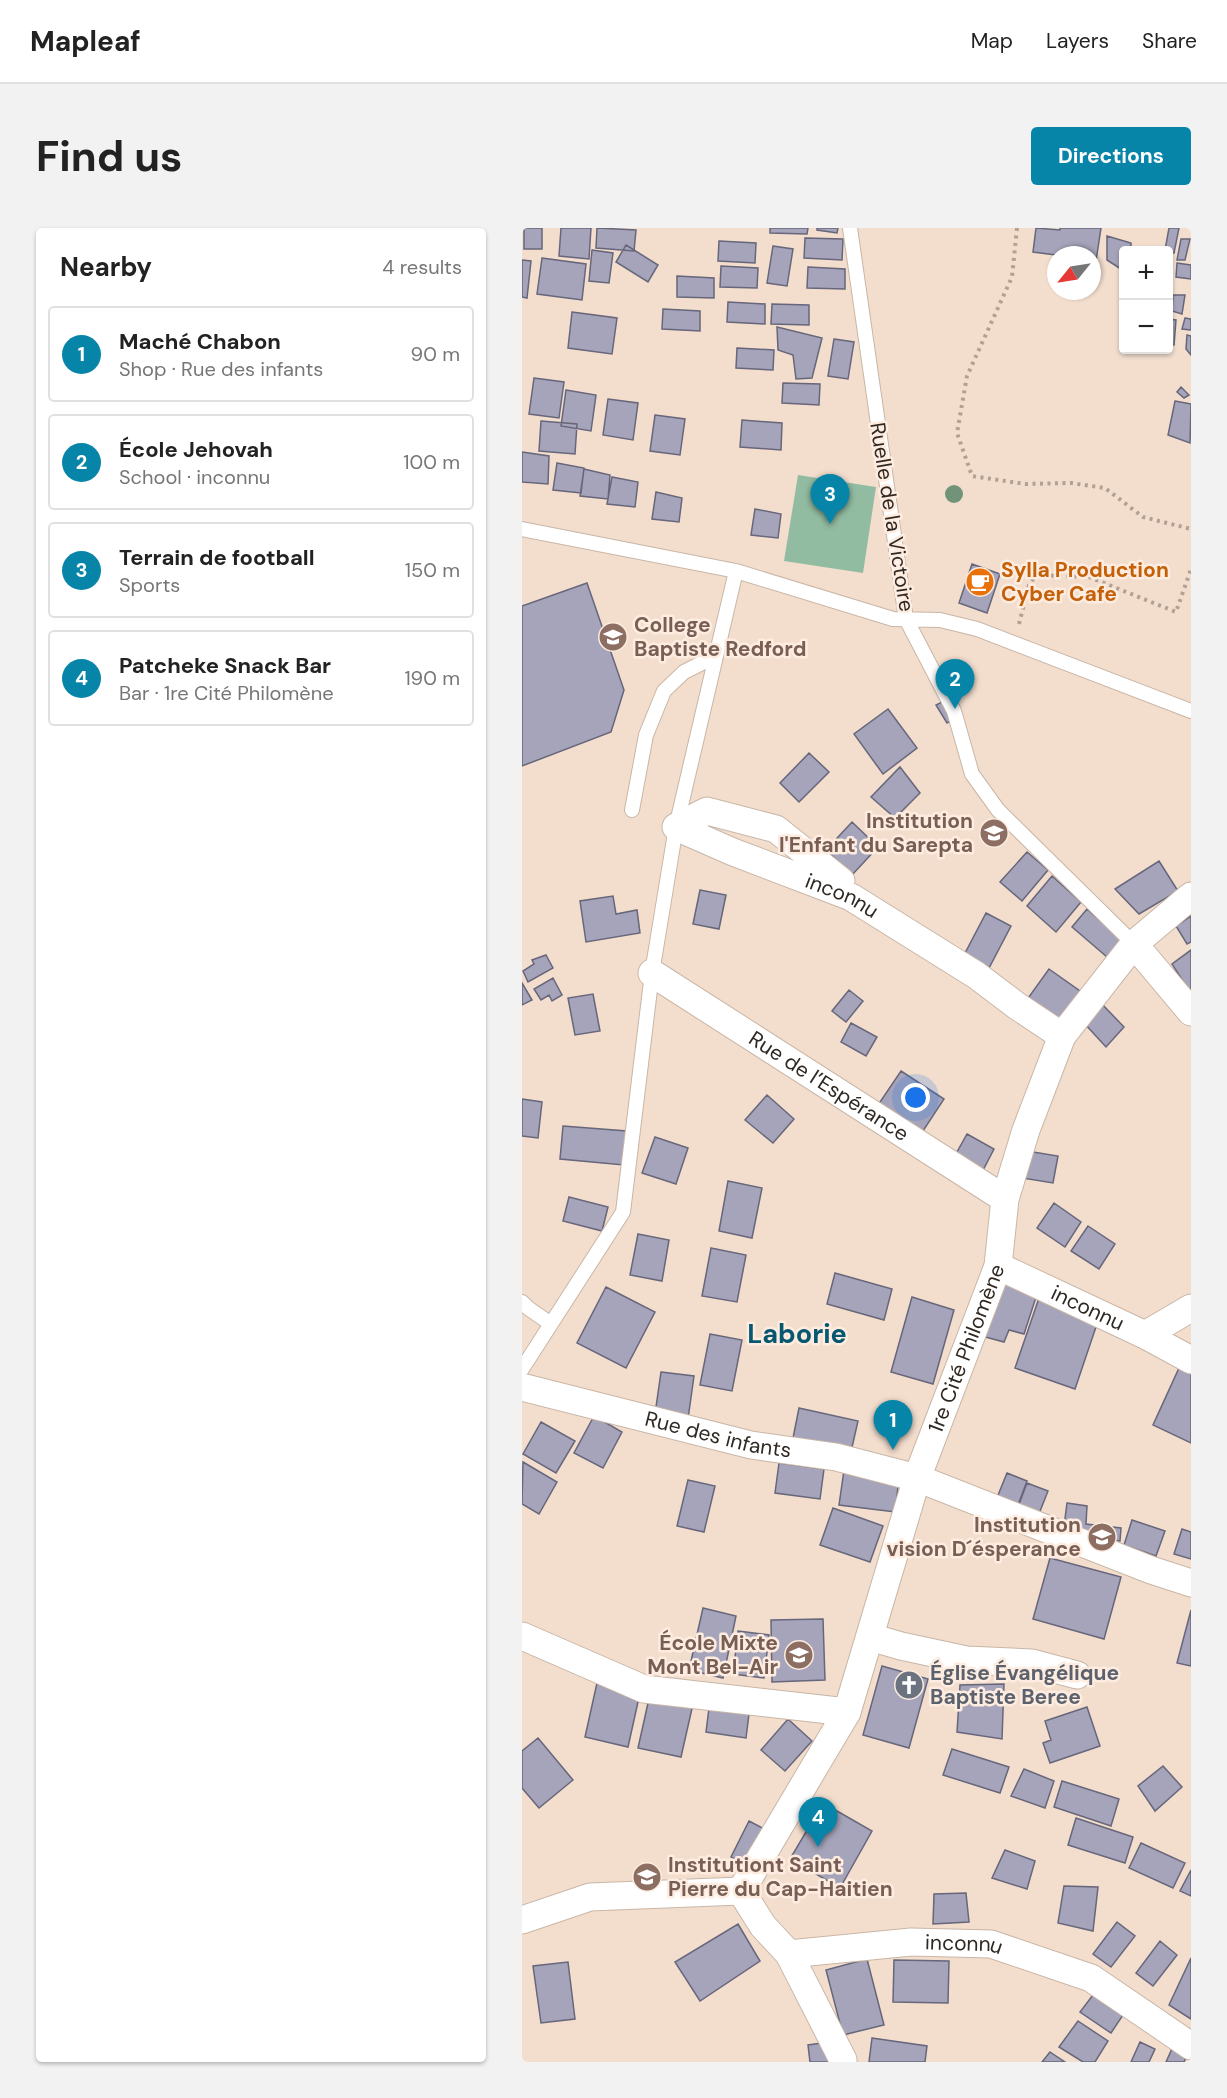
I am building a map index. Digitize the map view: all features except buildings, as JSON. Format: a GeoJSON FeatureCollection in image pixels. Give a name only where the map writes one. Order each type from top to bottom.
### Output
{"type":"FeatureCollection","features":[{"type":"Feature","properties":{"kind":"street","name":"inconnu"},"geometry":{"type":"LineString","coordinates":[[676,827],[707,811],[776,829],[841,880]]}},
{"type":"Feature","properties":{"kind":"street","name":"inconnu"},"geometry":{"type":"LineString","coordinates":[[676,827],[733,852],[851,897],[976,975],[1062,1036]]}},
{"type":"Feature","properties":{"kind":"street","name":"1re Cité Philomène"},"geometry":{"type":"LineString","coordinates":[[741,1891],[847,1712],[917,1478],[998,1266],[1005,1199],[1026,1130],[1062,1036],[1134,944],[1191,896]]}},
{"type":"Feature","properties":{"kind":"street"},"geometry":{"type":"LineString","coordinates":[[1134,944],[1191,1012]]}},
{"type":"Feature","properties":{"kind":"street","name":"Rue de l’Espérance"},"geometry":{"type":"LineString","coordinates":[[652,973],[1005,1199]]}},
{"type":"Feature","properties":{"kind":"street","name":"inconnu"},"geometry":{"type":"LineString","coordinates":[[998,1266],[1145,1335],[1191,1360]]}},
{"type":"Feature","properties":{"kind":"street"},"geometry":{"type":"LineString","coordinates":[[1145,1335],[1191,1308]]}},
{"type":"Feature","properties":{"kind":"street","name":"Rue des infants"},"geometry":{"type":"LineString","coordinates":[[522,1388],[750,1445],[836,1457],[917,1478],[1151,1570],[1191,1583]]}},
{"type":"Feature","properties":{"kind":"street"},"geometry":{"type":"LineString","coordinates":[[522,1636],[644,1689],[847,1712]]}},
{"type":"Feature","properties":{"kind":"street"},"geometry":{"type":"LineString","coordinates":[[870,1636],[901,1646],[966,1660],[1032,1663],[1077,1675]]}},
{"type":"Feature","properties":{"kind":"street"},"geometry":{"type":"LineString","coordinates":[[522,1920],[590,1897],[741,1891],[763,1926],[789,1954],[843,2060]]}},
{"type":"Feature","properties":{"kind":"street","name":"inconnu"},"geometry":{"type":"LineString","coordinates":[[789,1954],[911,1942],[991,1944],[1091,1978],[1191,2046]]}},
{"type":"Feature","properties":{"kind":"lane","name":"Ruelle de la Victoire"},"geometry":{"type":"LineString","coordinates":[[850,228],[906,619],[954,711],[972,774],[998,810],[1134,944]]}},
{"type":"Feature","properties":{"kind":"lane"},"geometry":{"type":"LineString","coordinates":[[522,529],[736,571],[893,619],[940,620],[978,629],[1191,711]]}},
{"type":"Feature","properties":{"kind":"lane"},"geometry":{"type":"LineString","coordinates":[[522,1369],[623,1212],[652,973],[676,827],[736,571]]}},
{"type":"Feature","properties":{"kind":"lane"},"geometry":{"type":"LineString","coordinates":[[632,810],[646,735],[664,691],[684,672],[716,656]]}},
{"type":"Feature","properties":{"kind":"lane"},"geometry":{"type":"LineString","coordinates":[[522,1302],[551,1324]]}},
{"type":"Feature","properties":{"kind":"path"},"geometry":{"type":"LineString","coordinates":[[1017,228],[1012,277],[967,376],[957,433],[972,476],[1025,484],[1071,483],[1105,488],[1143,517],[1191,529]]}},
{"type":"Feature","properties":{"kind":"path"},"geometry":{"type":"LineString","coordinates":[[1017,644],[1017,632],[1029,585],[1036,574],[1089,577],[1176,612],[1191,569]]}},
{"type":"Feature","properties":{"kind":"green space"},"geometry":{"type":"Polygon","coordinates":[[[798,475],[876,487],[863,573],[784,561],[798,475]]]}},
{"type":"Feature","properties":{"kind":"place","name":"Terrain de football"},"geometry":{"type":"Point","coordinates":[830,524]}},
{"type":"Feature","properties":{"kind":"place","name":"Sylla Production Cyber Cafe"},"geometry":{"type":"Point","coordinates":[980,582]}},
{"type":"Feature","properties":{"kind":"place","name":"College Baptiste Redford"},"geometry":{"type":"Point","coordinates":[613,637]}},
{"type":"Feature","properties":{"kind":"place","name":"École Jehovah"},"geometry":{"type":"Point","coordinates":[955,709]}},
{"type":"Feature","properties":{"kind":"place","name":"Institution l'Enfant du Sarepta"},"geometry":{"type":"Point","coordinates":[994,833]}},
{"type":"Feature","properties":{"kind":"place","name":"Maché Chabon"},"geometry":{"type":"Point","coordinates":[893,1450]}},
{"type":"Feature","properties":{"kind":"place","name":"Institution vision D´ésperance"},"geometry":{"type":"Point","coordinates":[1102,1537]}},
{"type":"Feature","properties":{"kind":"place","name":"École Mixte Mont Bel-Air"},"geometry":{"type":"Point","coordinates":[799,1655]}},
{"type":"Feature","properties":{"kind":"place","name":"Église Évangélique Baptiste Beree"},"geometry":{"type":"Point","coordinates":[909,1685]}},
{"type":"Feature","properties":{"kind":"place","name":"Patcheke Snack Bar"},"geometry":{"type":"Point","coordinates":[818,1847]}},
{"type":"Feature","properties":{"kind":"place","name":"Institutiont Saint Pierre du Cap-Haitien"},"geometry":{"type":"Point","coordinates":[647,1877]}},
{"type":"Feature","properties":{"kind":"district","name":"Laborie"},"geometry":{"type":"Point","coordinates":[797,1333]}}]}
